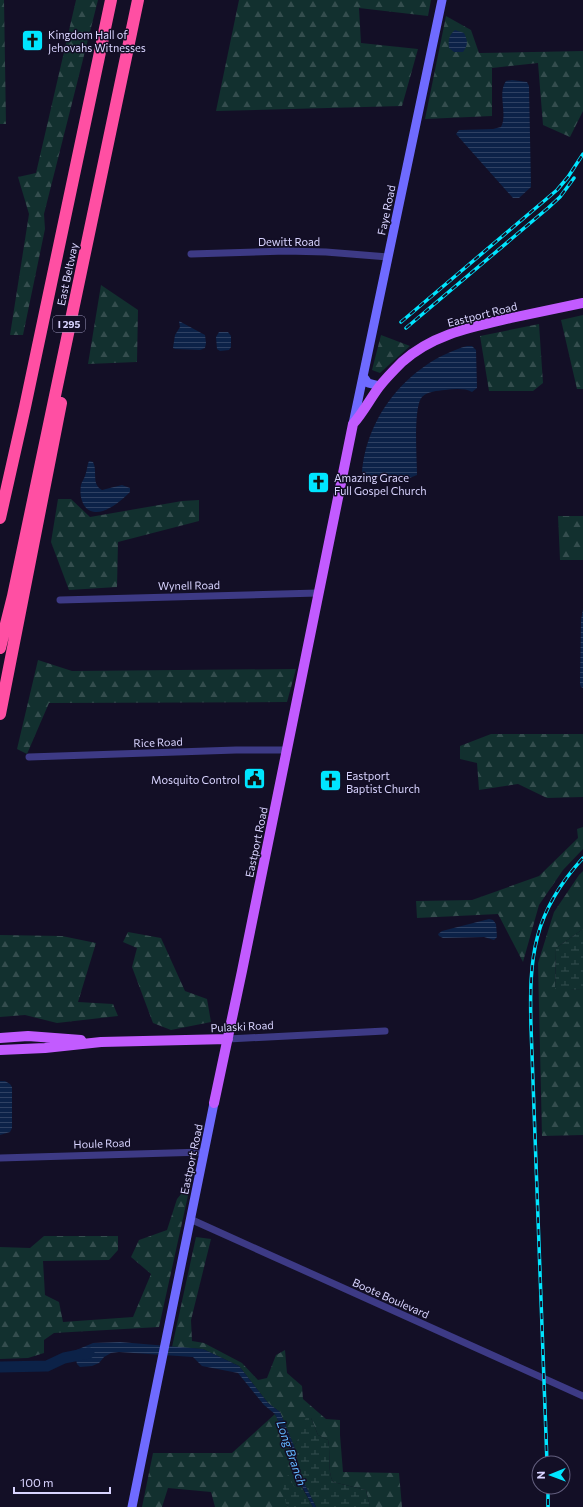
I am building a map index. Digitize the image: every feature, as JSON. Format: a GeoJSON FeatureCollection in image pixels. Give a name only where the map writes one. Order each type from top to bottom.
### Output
{"type":"FeatureCollection","features":[{"type":"Feature","properties":{"kind":"highway","name":"East Beltway"},"geometry":{"type":"LineString","coordinates":[[0,518],[111,0]]}},
{"type":"Feature","properties":{"kind":"highway","name":"East Beltway"},"geometry":{"type":"LineString","coordinates":[[0,648],[13,596],[138,0]]}},
{"type":"Feature","properties":{"kind":"highway"},"geometry":{"type":"LineString","coordinates":[[0,714],[60,411],[93,210]]}},
{"type":"Feature","properties":{"kind":"main road","name":"Eastport Road"},"geometry":{"type":"LineString","coordinates":[[214,1103],[353,424],[380,386],[403,362],[415,352],[435,340],[447,334],[479,325],[583,303]]}},
{"type":"Feature","properties":{"kind":"main road","name":"Pulaski Road"},"geometry":{"type":"LineString","coordinates":[[0,1038],[28,1036],[101,1042]]}},
{"type":"Feature","properties":{"kind":"main road","name":"Pulaski Road"},"geometry":{"type":"LineString","coordinates":[[0,1050],[45,1048],[101,1042],[228,1039]]}},
{"type":"Feature","properties":{"kind":"street","name":"Faye Road"},"geometry":{"type":"LineString","coordinates":[[353,424],[442,0]]}},
{"type":"Feature","properties":{"kind":"street","name":"Dewitt Road"},"geometry":{"type":"LineString","coordinates":[[191,254],[286,251],[326,252],[388,257]]}},
{"type":"Feature","properties":{"kind":"street"},"geometry":{"type":"LineString","coordinates":[[363,376],[368,383],[380,386]]}},
{"type":"Feature","properties":{"kind":"street","name":"Wynell Road"},"geometry":{"type":"LineString","coordinates":[[60,600],[318,593]]}},
{"type":"Feature","properties":{"kind":"street","name":"Rice Road"},"geometry":{"type":"LineString","coordinates":[[29,757],[236,750],[287,750]]}},
{"type":"Feature","properties":{"kind":"street","name":"Pulaski Road"},"geometry":{"type":"LineString","coordinates":[[228,1039],[384,1031]]}},
{"type":"Feature","properties":{"kind":"street","name":"Eastport Road"},"geometry":{"type":"LineString","coordinates":[[132,1507],[214,1103]]}},
{"type":"Feature","properties":{"kind":"street","name":"Houle Road"},"geometry":{"type":"LineString","coordinates":[[0,1158],[204,1152]]}},
{"type":"Feature","properties":{"kind":"street","name":"Boote Boulevard"},"geometry":{"type":"LineString","coordinates":[[190,1219],[583,1396]]}},
{"type":"Feature","properties":{"kind":"green space"},"geometry":{"type":"Polygon","coordinates":[[[0,0],[4,0],[6,124],[0,124],[0,0]]]}},
{"type":"Feature","properties":{"kind":"green space"},"geometry":{"type":"Polygon","coordinates":[[[76,0],[98,0],[44,214],[45,229],[23,335],[10,335],[29,214],[18,177],[36,173],[76,0]]]}},
{"type":"Feature","properties":{"kind":"green space"},"geometry":{"type":"Polygon","coordinates":[[[239,0],[431,0],[428,16],[359,8],[361,43],[418,49],[402,106],[216,111],[239,0]]]}},
{"type":"Feature","properties":{"kind":"green space"},"geometry":{"type":"Polygon","coordinates":[[[446,16],[471,30],[479,53],[583,51],[583,111],[570,137],[543,125],[538,63],[492,68],[492,116],[425,119],[446,16]]]}},
{"type":"Feature","properties":{"kind":"green space"},"geometry":{"type":"Polygon","coordinates":[[[101,285],[138,310],[137,362],[88,364],[101,285]]]}},
{"type":"Feature","properties":{"kind":"green space"},"geometry":{"type":"Polygon","coordinates":[[[583,315],[583,389],[577,389],[561,320],[583,315]]]}},
{"type":"Feature","properties":{"kind":"green space"},"geometry":{"type":"Polygon","coordinates":[[[539,324],[543,383],[533,391],[489,391],[480,336],[539,324]]]}},
{"type":"Feature","properties":{"kind":"green space"},"geometry":{"type":"Polygon","coordinates":[[[381,335],[410,346],[380,373],[372,370],[381,335]]]}},
{"type":"Feature","properties":{"kind":"green space"},"geometry":{"type":"Polygon","coordinates":[[[58,499],[71,499],[90,517],[182,501],[199,500],[199,521],[118,542],[117,587],[69,590],[51,542],[58,499]]]}},
{"type":"Feature","properties":{"kind":"green space"},"geometry":{"type":"Polygon","coordinates":[[[558,516],[583,516],[583,560],[560,560],[558,516]]]}},
{"type":"Feature","properties":{"kind":"green space"},"geometry":{"type":"Polygon","coordinates":[[[38,660],[72,671],[296,669],[287,702],[49,703],[27,754],[17,749],[38,660]]]}},
{"type":"Feature","properties":{"kind":"green space"},"geometry":{"type":"Polygon","coordinates":[[[491,734],[583,734],[583,797],[547,798],[518,784],[479,790],[477,763],[460,759],[460,746],[491,734]]]}},
{"type":"Feature","properties":{"kind":"green space"},"geometry":{"type":"Polygon","coordinates":[[[583,827],[583,849],[563,870],[539,905],[523,962],[498,914],[417,918],[416,901],[472,900],[539,876],[578,838],[577,829],[583,827]]]}},
{"type":"Feature","properties":{"kind":"green space"},"geometry":{"type":"Polygon","coordinates":[[[583,871],[583,929],[556,948],[555,988],[583,990],[583,1135],[542,1136],[538,963],[554,912],[583,871]]]}},
{"type":"Feature","properties":{"kind":"green space"},"geometry":{"type":"Polygon","coordinates":[[[583,929],[583,990],[555,989],[556,948],[583,929]]]}},
{"type":"Feature","properties":{"kind":"green space"},"geometry":{"type":"Polygon","coordinates":[[[128,932],[161,938],[185,991],[207,999],[211,1022],[171,1030],[153,1023],[132,967],[137,948],[123,942],[128,932]]]}},
{"type":"Feature","properties":{"kind":"green space"},"geometry":{"type":"Polygon","coordinates":[[[0,935],[62,936],[96,943],[78,1002],[113,1004],[118,1016],[57,1023],[25,1015],[0,1017],[0,935]]]}},
{"type":"Feature","properties":{"kind":"green space"},"geometry":{"type":"Polygon","coordinates":[[[191,1182],[159,1327],[54,1333],[44,1340],[44,1353],[28,1358],[0,1359],[0,1247],[30,1248],[44,1236],[118,1236],[118,1250],[109,1260],[43,1261],[45,1295],[59,1302],[63,1322],[133,1317],[151,1274],[131,1257],[139,1240],[167,1230],[177,1199],[191,1182]]]}},
{"type":"Feature","properties":{"kind":"green space"},"geometry":{"type":"Polygon","coordinates":[[[196,1237],[211,1239],[191,1320],[192,1341],[204,1343],[242,1363],[258,1380],[267,1378],[276,1355],[285,1350],[287,1373],[302,1386],[303,1399],[326,1419],[340,1420],[343,1472],[399,1473],[402,1507],[370,1507],[366,1490],[333,1482],[330,1473],[328,1440],[318,1435],[311,1418],[294,1446],[280,1412],[268,1403],[239,1366],[203,1349],[172,1347],[196,1237]]]}},
{"type":"Feature","properties":{"kind":"green space"},"geometry":{"type":"Polygon","coordinates":[[[275,1414],[295,1457],[296,1473],[299,1482],[297,1492],[286,1504],[289,1507],[215,1507],[211,1492],[168,1488],[162,1507],[142,1507],[153,1453],[232,1453],[275,1414]]]}},
{"type":"Feature","properties":{"kind":"green space"},"geometry":{"type":"Polygon","coordinates":[[[306,1418],[311,1418],[318,1435],[328,1440],[330,1473],[333,1482],[366,1490],[370,1507],[316,1507],[301,1477],[294,1446],[298,1439],[296,1431],[306,1418]]]}},
{"type":"Feature","properties":{"kind":"green space"},"geometry":{"type":"Polygon","coordinates":[[[289,1475],[296,1491],[299,1482],[313,1507],[289,1507],[286,1504],[281,1478],[289,1475]]]}},
{"type":"Feature","properties":{"kind":"water"},"geometry":{"type":"Polygon","coordinates":[[[455,30],[464,33],[466,38],[467,45],[463,52],[454,52],[449,48],[449,38],[455,30]]]}},
{"type":"Feature","properties":{"kind":"water"},"geometry":{"type":"Polygon","coordinates":[[[512,80],[527,82],[529,86],[531,187],[519,198],[513,198],[456,134],[459,130],[493,129],[501,127],[503,122],[503,86],[506,81],[512,80]]]}},
{"type":"Feature","properties":{"kind":"water"},"geometry":{"type":"Polygon","coordinates":[[[179,321],[205,335],[205,348],[200,350],[173,348],[175,335],[180,327],[179,321]]]}},
{"type":"Feature","properties":{"kind":"water"},"geometry":{"type":"Polygon","coordinates":[[[219,332],[228,332],[231,336],[231,347],[229,350],[220,351],[217,349],[216,337],[219,332]]]}},
{"type":"Feature","properties":{"kind":"water"},"geometry":{"type":"Polygon","coordinates":[[[467,346],[472,346],[476,350],[477,388],[472,392],[459,389],[436,391],[430,392],[422,397],[417,411],[416,422],[417,475],[407,479],[366,476],[362,474],[365,452],[372,431],[382,411],[395,394],[410,378],[428,364],[467,346]]]}},
{"type":"Feature","properties":{"kind":"water"},"geometry":{"type":"Polygon","coordinates":[[[89,461],[93,462],[96,481],[102,490],[122,485],[130,488],[130,492],[119,502],[100,512],[87,509],[81,498],[81,485],[86,474],[89,461]]]}},
{"type":"Feature","properties":{"kind":"water"},"geometry":{"type":"Polygon","coordinates":[[[583,609],[583,688],[580,684],[581,620],[583,609]]]}},
{"type":"Feature","properties":{"kind":"water"},"geometry":{"type":"Polygon","coordinates":[[[489,919],[493,920],[496,924],[497,937],[494,940],[484,937],[443,938],[438,934],[442,931],[489,919]]]}},
{"type":"Feature","properties":{"kind":"water"},"geometry":{"type":"Polygon","coordinates":[[[0,1081],[5,1081],[12,1087],[12,1128],[10,1132],[0,1135],[0,1081]]]}},
{"type":"Feature","properties":{"kind":"water"},"geometry":{"type":"Polygon","coordinates":[[[120,1342],[203,1349],[239,1366],[268,1403],[280,1412],[294,1446],[301,1477],[316,1507],[313,1507],[297,1477],[295,1457],[275,1414],[264,1405],[238,1373],[202,1366],[193,1357],[119,1352],[111,1353],[104,1357],[99,1363],[92,1366],[80,1367],[77,1364],[74,1351],[93,1343],[120,1342]]]}},
{"type":"Feature","properties":{"kind":"waterway","name":"Long Branch"},"geometry":{"type":"LineString","coordinates":[[0,1367],[47,1366],[64,1358],[89,1353]]}},
{"type":"Feature","properties":{"kind":"railway"},"geometry":{"type":"LineString","coordinates":[[401,322],[557,190],[568,177],[583,154]]}},
{"type":"Feature","properties":{"kind":"railway"},"geometry":{"type":"LineString","coordinates":[[406,328],[548,208],[560,197],[574,178]]}},
{"type":"Feature","properties":{"kind":"railway"},"geometry":{"type":"LineString","coordinates":[[547,1455],[531,1027],[531,978],[533,957],[544,917],[566,878],[583,858]]}},
{"type":"Feature","properties":{"kind":"railway"},"geometry":{"type":"LineString","coordinates":[[548,1495],[548,1507]]}},
{"type":"Feature","properties":{"kind":"place","name":"Kingdom Hall of Jehovahs Witnesses"},"geometry":{"type":"Point","coordinates":[32,40]}},
{"type":"Feature","properties":{"kind":"place","name":"Amazing Grace Full Gospel Church"},"geometry":{"type":"Point","coordinates":[319,483]}},
{"type":"Feature","properties":{"kind":"place","name":"Mosquito Control"},"geometry":{"type":"Point","coordinates":[255,779]}},
{"type":"Feature","properties":{"kind":"place","name":"Eastport Baptist Church"},"geometry":{"type":"Point","coordinates":[331,781]}}]}
